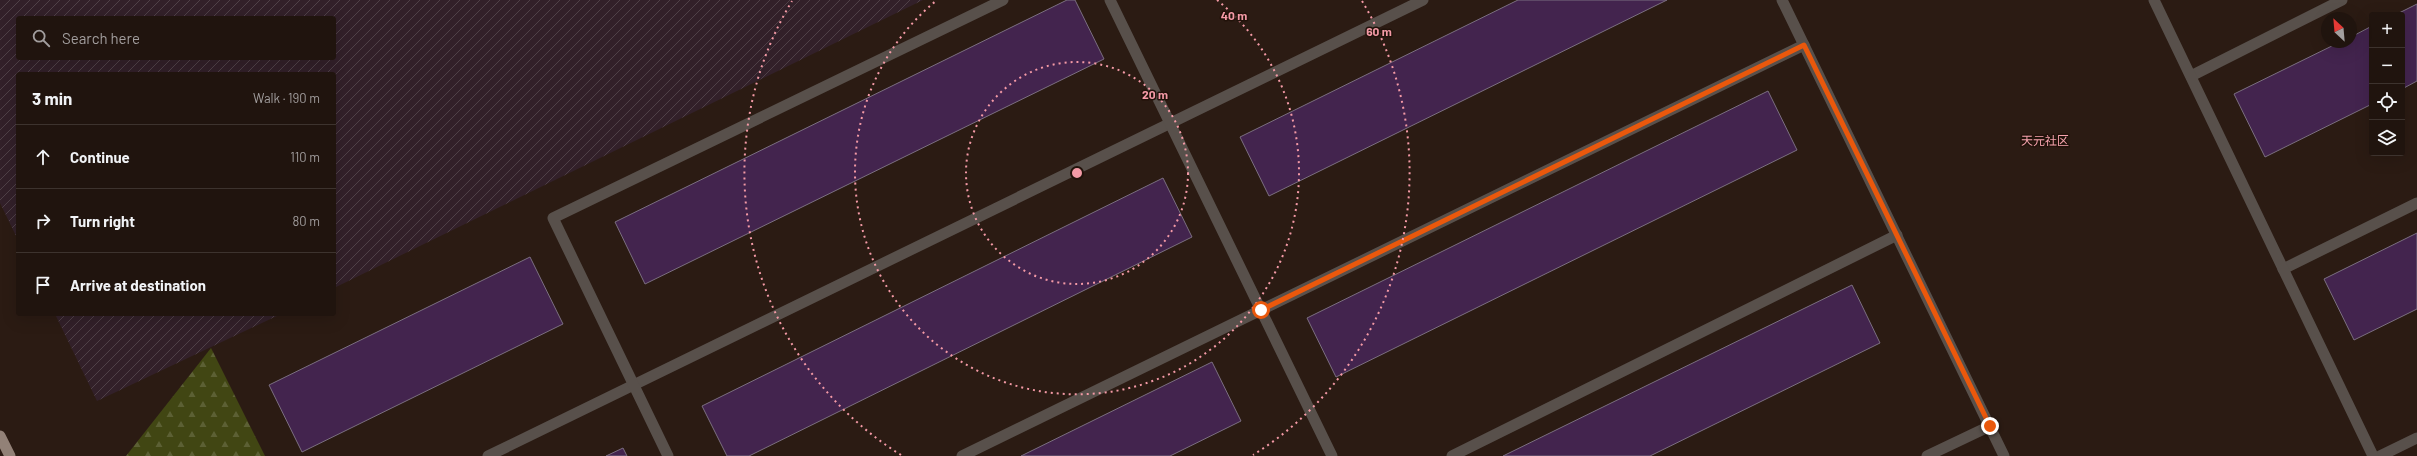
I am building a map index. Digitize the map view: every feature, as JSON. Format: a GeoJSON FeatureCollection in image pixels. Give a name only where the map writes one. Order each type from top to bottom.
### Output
{"type":"FeatureCollection","features":[{"type":"Feature","properties":{"kind":"main road"},"geometry":{"type":"LineString","coordinates":[[0,436],[10,456]]}},
{"type":"Feature","properties":{"kind":"street"},"geometry":{"type":"LineString","coordinates":[[668,456],[553,218],[1003,0]]}},
{"type":"Feature","properties":{"kind":"street"},"geometry":{"type":"LineString","coordinates":[[1110,0],[1332,456]]}},
{"type":"Feature","properties":{"kind":"street"},"geometry":{"type":"LineString","coordinates":[[488,456],[1423,0]]}},
{"type":"Feature","properties":{"kind":"street"},"geometry":{"type":"LineString","coordinates":[[1782,0],[2004,456]]}},
{"type":"Feature","properties":{"kind":"street"},"geometry":{"type":"LineString","coordinates":[[2154,0],[2374,456]]}},
{"type":"Feature","properties":{"kind":"street"},"geometry":{"type":"LineString","coordinates":[[2191,76],[2342,0]]}},
{"type":"Feature","properties":{"kind":"street"},"geometry":{"type":"LineString","coordinates":[[962,456],[1804,45]]}},
{"type":"Feature","properties":{"kind":"street"},"geometry":{"type":"LineString","coordinates":[[2283,269],[2417,203]]}},
{"type":"Feature","properties":{"kind":"street"},"geometry":{"type":"LineString","coordinates":[[1452,456],[1897,236]]}},
{"type":"Feature","properties":{"kind":"street"},"geometry":{"type":"LineString","coordinates":[[1927,456],[1990,426]]}},
{"type":"Feature","properties":{"kind":"street"},"geometry":{"type":"LineString","coordinates":[[2380,456],[2417,438]]}},
{"type":"Feature","properties":{"kind":"shaded area"},"geometry":{"type":"Polygon","coordinates":[[[0,0],[923,0],[336,287],[336,72],[16,72],[16,236],[0,203],[0,0]]]}},
{"type":"Feature","properties":{"kind":"shaded area"},"geometry":{"type":"Polygon","coordinates":[[[56,316],[277,316],[97,401],[56,316]]]}},
{"type":"Feature","properties":{"kind":"green space"},"geometry":{"type":"Polygon","coordinates":[[[211,348],[265,456],[126,456],[211,348]]]}},
{"type":"Feature","properties":{"kind":"building"},"geometry":{"type":"Polygon","coordinates":[[[1067,0],[1075,0],[1104,59],[645,284],[615,222],[1067,0]]]}},
{"type":"Feature","properties":{"kind":"building"},"geometry":{"type":"Polygon","coordinates":[[[1518,0],[1667,0],[1269,196],[1240,137],[1518,0]]]}},
{"type":"Feature","properties":{"kind":"building"},"geometry":{"type":"Polygon","coordinates":[[[2417,4],[2417,81],[2405,87],[2405,12],[2401,12],[2417,4]]]}},
{"type":"Feature","properties":{"kind":"building"},"geometry":{"type":"Polygon","coordinates":[[[2369,28],[2369,105],[2265,157],[2234,94],[2328,48],[2357,48],[2357,34],[2369,28]]]}},
{"type":"Feature","properties":{"kind":"building"},"geometry":{"type":"Polygon","coordinates":[[[1768,91],[1797,150],[1336,377],[1307,318],[1768,91]]]}},
{"type":"Feature","properties":{"kind":"building"},"geometry":{"type":"Polygon","coordinates":[[[1163,178],[1192,237],[749,456],[727,456],[702,406],[1163,178]]]}},
{"type":"Feature","properties":{"kind":"building"},"geometry":{"type":"Polygon","coordinates":[[[2417,233],[2417,309],[2354,340],[2324,279],[2417,233]]]}},
{"type":"Feature","properties":{"kind":"building"},"geometry":{"type":"Polygon","coordinates":[[[530,257],[563,324],[302,452],[269,385],[530,257]]]}},
{"type":"Feature","properties":{"kind":"building"},"geometry":{"type":"Polygon","coordinates":[[[1852,285],[1880,343],[1650,456],[1503,456],[1852,285]]]}},
{"type":"Feature","properties":{"kind":"building"},"geometry":{"type":"Polygon","coordinates":[[[1212,362],[1241,421],[1170,456],[1021,456],[1212,362]]]}},
{"type":"Feature","properties":{"kind":"building"},"geometry":{"type":"Polygon","coordinates":[[[623,448],[627,456],[606,456],[623,448]]]}},
{"type":"Feature","properties":{"kind":"district","name":"天元社区"},"geometry":{"type":"Point","coordinates":[2045,141]}},
{"type":"Feature","properties":{"kind":"route"},"geometry":{"type":"LineString","coordinates":[[1261,310],[1804,45],[1990,426]]}}]}
